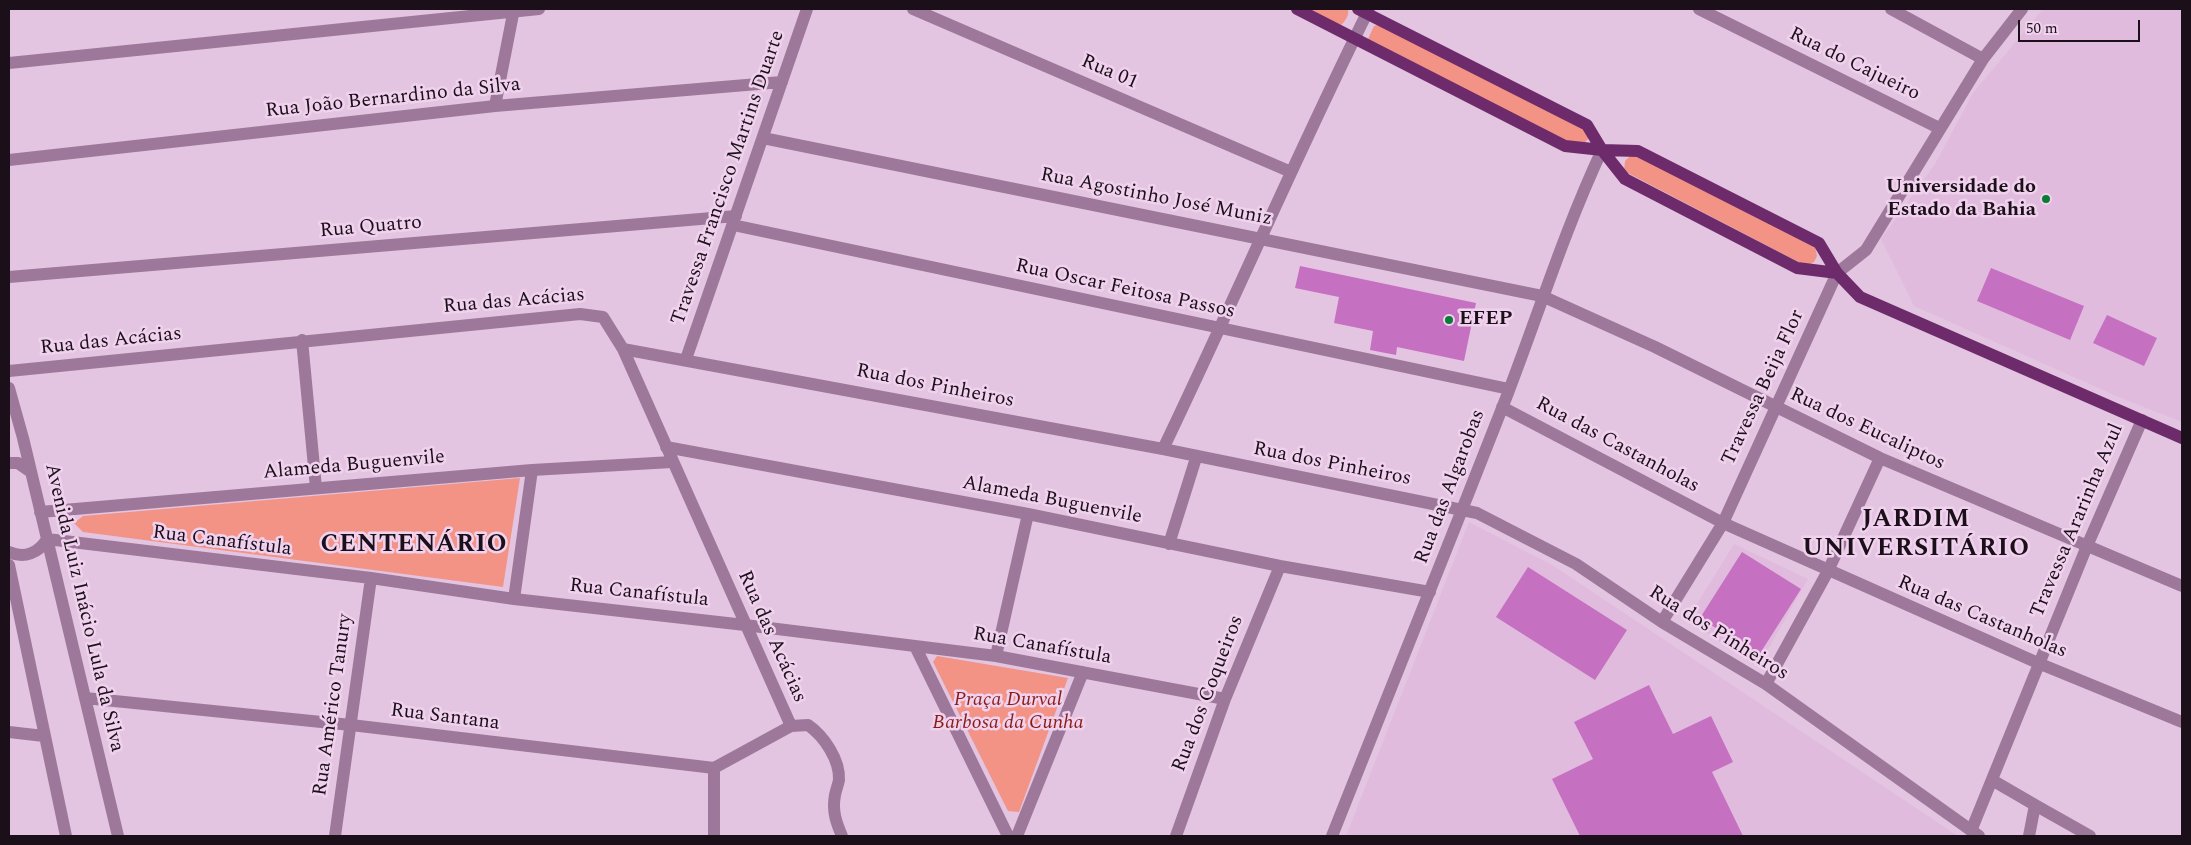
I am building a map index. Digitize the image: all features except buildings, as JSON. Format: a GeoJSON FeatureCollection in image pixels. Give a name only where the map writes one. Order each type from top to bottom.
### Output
{"type":"FeatureCollection","features":[{"type":"Feature","properties":{"kind":"main road"},"geometry":{"type":"LineString","coordinates":[[1297,9],[1565,146],[1638,151],[1819,243],[1837,273],[1860,297],[2182,438]]}},
{"type":"Feature","properties":{"kind":"main road"},"geometry":{"type":"LineString","coordinates":[[1364,10],[1587,125],[1602,150],[1625,179],[1797,268],[1837,273]]}},
{"type":"Feature","properties":{"kind":"street"},"geometry":{"type":"LineString","coordinates":[[9,63],[514,10],[539,9]]}},
{"type":"Feature","properties":{"kind":"street","name":"Travessa Francisco Martins Duarte"},"geometry":{"type":"LineString","coordinates":[[686,359],[807,9]]}},
{"type":"Feature","properties":{"kind":"street","name":"Rua 01"},"geometry":{"type":"LineString","coordinates":[[913,9],[1291,172]]}},
{"type":"Feature","properties":{"kind":"street","name":"Rua do Cajueiro"},"geometry":{"type":"LineString","coordinates":[[1699,9],[1939,128]]}},
{"type":"Feature","properties":{"kind":"street"},"geometry":{"type":"LineString","coordinates":[[1891,9],[1983,58]]}},
{"type":"Feature","properties":{"kind":"street"},"geometry":{"type":"LineString","coordinates":[[1837,273],[1866,250],[1983,58],[2022,9]]}},
{"type":"Feature","properties":{"kind":"street"},"geometry":{"type":"LineString","coordinates":[[494,106],[514,10]]}},
{"type":"Feature","properties":{"kind":"street"},"geometry":{"type":"LineString","coordinates":[[1163,450],[1221,329],[1260,238],[1354,38],[1364,10]]}},
{"type":"Feature","properties":{"kind":"street","name":"Rua João Bernardino da Silva"},"geometry":{"type":"LineString","coordinates":[[9,160],[494,106],[782,82]]}},
{"type":"Feature","properties":{"kind":"street","name":"Rua Agostinho José Muniz"},"geometry":{"type":"LineString","coordinates":[[763,138],[1542,296]]}},
{"type":"Feature","properties":{"kind":"street","name":"Rua das Algarobas"},"geometry":{"type":"LineString","coordinates":[[1332,836],[1509,389],[1542,296],[1602,150]]}},
{"type":"Feature","properties":{"kind":"street","name":"Rua Quatro"},"geometry":{"type":"LineString","coordinates":[[9,277],[735,221]]}},
{"type":"Feature","properties":{"kind":"street","name":"Rua Oscar Feitosa Passos"},"geometry":{"type":"LineString","coordinates":[[735,221],[1221,329],[1509,389]]}},
{"type":"Feature","properties":{"kind":"street","name":"Travessa Beija Flor"},"geometry":{"type":"LineString","coordinates":[[1662,622],[1723,523],[1837,273]]}},
{"type":"Feature","properties":{"kind":"street","name":"Rua dos Eucaliptos"},"geometry":{"type":"LineString","coordinates":[[1542,296],[1655,347],[1775,408],[1880,458],[2182,586]]}},
{"type":"Feature","properties":{"kind":"street","name":"Rua das Acácias"},"geometry":{"type":"LineString","coordinates":[[9,371],[302,340],[588,314],[603,317],[623,349],[791,726]]}},
{"type":"Feature","properties":{"kind":"street"},"geometry":{"type":"LineString","coordinates":[[302,340],[316,488]]}},
{"type":"Feature","properties":{"kind":"street","name":"Rua dos Pinheiros"},"geometry":{"type":"LineString","coordinates":[[623,349],[686,359],[1163,450],[1460,509],[1485,517],[1576,564],[1662,622],[1766,684],[1975,833]]}},
{"type":"Feature","properties":{"kind":"street","name":"Avenida Luiz Inácio Lula da Silva"},"geometry":{"type":"LineString","coordinates":[[9,388],[31,472],[118,836]]}},
{"type":"Feature","properties":{"kind":"street","name":"Rua das Castanholas"},"geometry":{"type":"LineString","coordinates":[[1502,407],[1723,523],[2038,663],[2182,722]]}},
{"type":"Feature","properties":{"kind":"street","name":"Travessa Ararinha Azul"},"geometry":{"type":"LineString","coordinates":[[1975,833],[1992,780],[2038,663],[2142,420]]}},
{"type":"Feature","properties":{"kind":"street","name":"Alameda Buguenvile"},"geometry":{"type":"LineString","coordinates":[[666,446],[1028,514],[1280,566],[1430,592]]}},
{"type":"Feature","properties":{"kind":"street"},"geometry":{"type":"LineString","coordinates":[[1169,544],[1196,458]]}},
{"type":"Feature","properties":{"kind":"street"},"geometry":{"type":"LineString","coordinates":[[1766,684],[1828,571],[1880,458]]}},
{"type":"Feature","properties":{"kind":"street","name":"Alameda Buguenvile"},"geometry":{"type":"LineString","coordinates":[[40,512],[532,470],[672,462]]}},
{"type":"Feature","properties":{"kind":"street"},"geometry":{"type":"LineString","coordinates":[[9,463],[18,463],[31,472]]}},
{"type":"Feature","properties":{"kind":"street"},"geometry":{"type":"LineString","coordinates":[[514,599],[532,470]]}},
{"type":"Feature","properties":{"kind":"street"},"geometry":{"type":"LineString","coordinates":[[996,656],[1028,514]]}},
{"type":"Feature","properties":{"kind":"street"},"geometry":{"type":"LineString","coordinates":[[9,552],[19,556],[26,555],[39,550],[47,539]]}},
{"type":"Feature","properties":{"kind":"street","name":"Rua Canafístula"},"geometry":{"type":"LineString","coordinates":[[47,539],[370,578],[514,599],[996,656],[1225,699]]}},
{"type":"Feature","properties":{"kind":"street"},"geometry":{"type":"LineString","coordinates":[[9,565],[13,604],[66,836]]}},
{"type":"Feature","properties":{"kind":"street","name":"Rua dos Coqueiros"},"geometry":{"type":"LineString","coordinates":[[1176,836],[1225,699],[1280,566]]}},
{"type":"Feature","properties":{"kind":"street","name":"Rua Américo Tanury"},"geometry":{"type":"LineString","coordinates":[[335,836],[370,578]]}},
{"type":"Feature","properties":{"kind":"street"},"geometry":{"type":"LineString","coordinates":[[916,646],[1008,836]]}},
{"type":"Feature","properties":{"kind":"street"},"geometry":{"type":"LineString","coordinates":[[1017,836],[1083,672]]}},
{"type":"Feature","properties":{"kind":"street","name":"Rua Santana"},"geometry":{"type":"LineString","coordinates":[[85,698],[351,725],[714,768]]}},
{"type":"Feature","properties":{"kind":"street"},"geometry":{"type":"LineString","coordinates":[[714,836],[714,768],[791,726],[808,725],[818,732],[829,746],[838,774],[839,780],[833,806],[835,820],[842,836]]}},
{"type":"Feature","properties":{"kind":"street"},"geometry":{"type":"LineString","coordinates":[[9,732],[44,736]]}},
{"type":"Feature","properties":{"kind":"street"},"geometry":{"type":"LineString","coordinates":[[1992,780],[2090,836]]}},
{"type":"Feature","properties":{"kind":"street"},"geometry":{"type":"LineString","coordinates":[[2029,836],[2035,805]]}},
{"type":"Feature","properties":{"kind":"shaded area","name":"Universidade do Estado da Bahia"},"geometry":{"type":"Polygon","coordinates":[[[2043,9],[2182,9],[2182,422],[2121,398],[1914,306],[1881,239],[1935,164],[1973,93],[2043,9]]]}},
{"type":"Feature","properties":{"kind":"shaded area"},"geometry":{"type":"Polygon","coordinates":[[[1469,522],[1554,566],[1958,836],[1346,836],[1469,522]]]}},
{"type":"Feature","properties":{"kind":"shaded area"},"geometry":{"type":"Polygon","coordinates":[[[1734,544],[1808,579],[1758,667],[1687,620],[1734,544]]]}},
{"type":"Feature","properties":{"kind":"green space"},"geometry":{"type":"Polygon","coordinates":[[[1299,9],[1348,9],[1348,14],[1346,20],[1341,25],[1299,9]]]}},
{"type":"Feature","properties":{"kind":"green space"},"geometry":{"type":"Polygon","coordinates":[[[1382,24],[1588,132],[1588,139],[1582,146],[1573,145],[1368,39],[1374,26],[1382,24]]]}},
{"type":"Feature","properties":{"kind":"green space"},"geometry":{"type":"Polygon","coordinates":[[[1632,154],[1815,246],[1817,256],[1814,262],[1806,266],[1624,171],[1625,161],[1632,154]]]}},
{"type":"Feature","properties":{"kind":"green space"},"geometry":{"type":"Polygon","coordinates":[[[520,478],[503,587],[83,532],[74,523],[83,516],[520,478]]]}},
{"type":"Feature","properties":{"kind":"green space","name":"Praça Durval Barbosa da Cunha"},"geometry":{"type":"Polygon","coordinates":[[[937,656],[1068,678],[1019,812],[1008,811],[933,662],[937,656]]]}},
{"type":"Feature","properties":{"kind":"place","name":"Universidade do Estado da Bahia"},"geometry":{"type":"Point","coordinates":[2046,199]}},
{"type":"Feature","properties":{"kind":"place","name":"EFEP"},"geometry":{"type":"Point","coordinates":[1449,320]}},
{"type":"Feature","properties":{"kind":"district","name":"JARDIM UNIVERSITÁRIO"},"geometry":{"type":"Point","coordinates":[1916,536]}},
{"type":"Feature","properties":{"kind":"district","name":"CENTENÁRIO"},"geometry":{"type":"Point","coordinates":[414,546]}}]}
